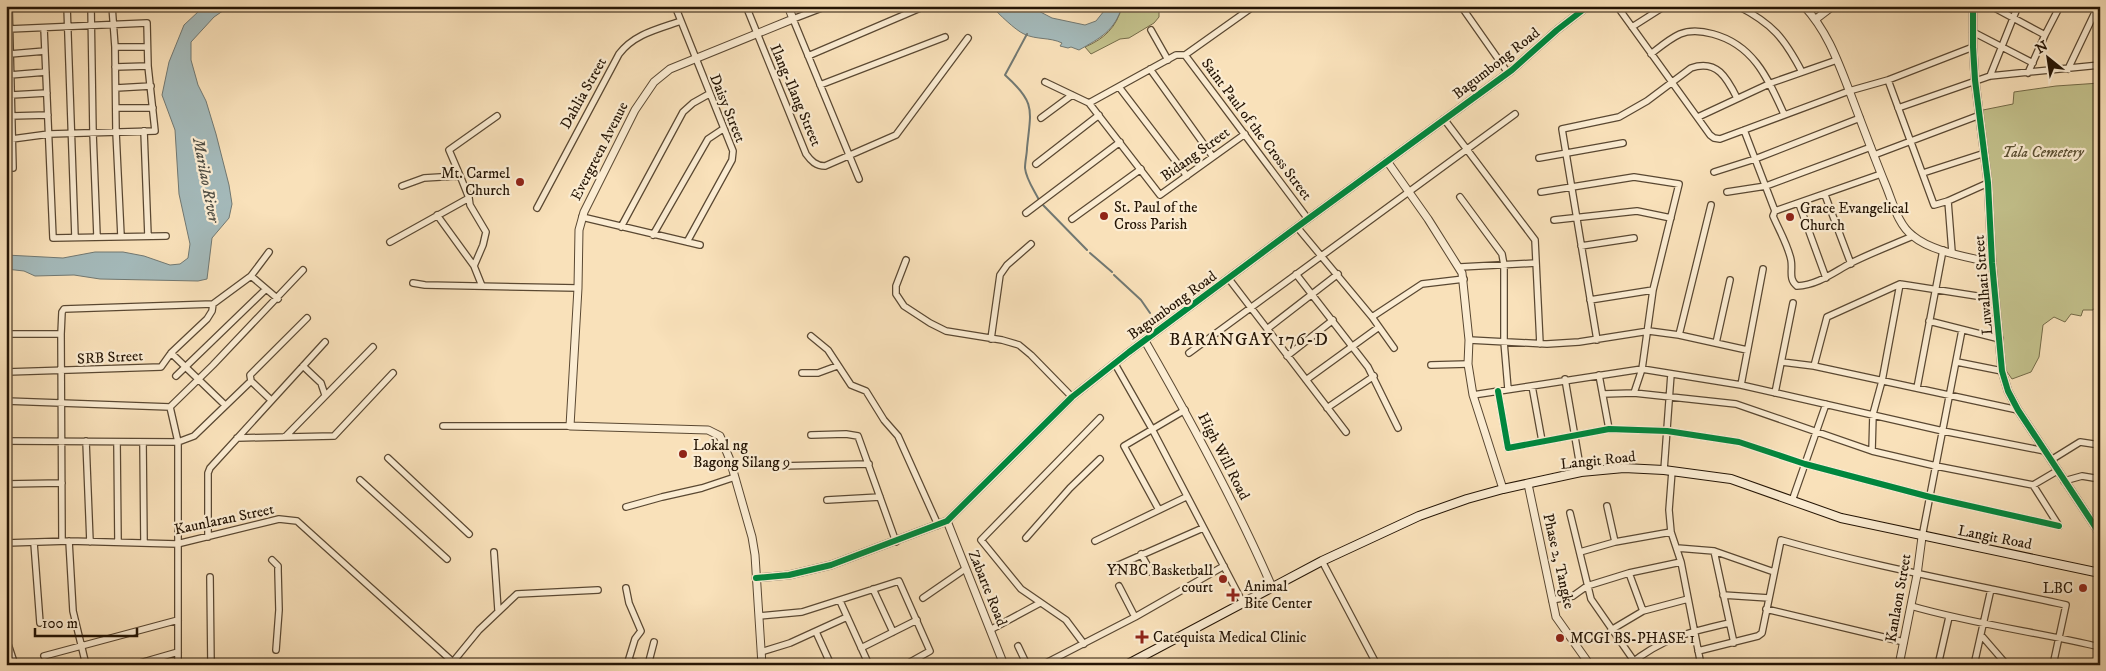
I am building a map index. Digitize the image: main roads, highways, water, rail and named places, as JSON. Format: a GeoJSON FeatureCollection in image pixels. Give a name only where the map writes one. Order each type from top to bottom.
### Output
{"type":"FeatureCollection","features":[{"type":"Feature","properties":{"kind":"main road","name":"Langit Road"},"geometry":{"type":"LineString","coordinates":[[1126,665],[1140,661],[1322,561],[1419,516],[1503,489],[1581,472],[1624,468],[1668,470],[1731,479],[1841,518],[1922,537],[2100,573]]}},
{"type":"Feature","properties":{"kind":"water","name":"Marilao River"},"geometry":{"type":"Polygon","coordinates":[[[210,6],[230,6],[214,17],[191,42],[191,60],[216,134],[232,204],[229,218],[212,238],[207,279],[198,281],[100,279],[74,275],[35,276],[24,271],[6,269],[6,255],[63,258],[95,252],[123,252],[144,256],[170,265],[180,264],[188,258],[190,244],[179,194],[175,130],[162,95],[169,62],[184,25],[199,11],[210,6]]]}},
{"type":"Feature","properties":{"kind":"water"},"geometry":{"type":"Polygon","coordinates":[[[991,6],[1029,6],[1052,18],[1085,25],[1096,21],[1108,6],[1122,6],[1111,28],[1079,50],[1060,46],[1062,43],[1057,41],[1033,37],[1020,32],[991,6]]]}},
{"type":"Feature","properties":{"kind":"waterway"},"geometry":{"type":"LineString","coordinates":[[1027,34],[1005,75],[1022,93],[1029,107],[1030,124],[1025,168],[1039,200]]}},
{"type":"Feature","properties":{"kind":"waterway"},"geometry":{"type":"LineString","coordinates":[[1042,204],[1087,250]]}},
{"type":"Feature","properties":{"kind":"waterway"},"geometry":{"type":"LineString","coordinates":[[1090,253],[1112,272]]}},
{"type":"Feature","properties":{"kind":"waterway"},"geometry":{"type":"LineString","coordinates":[[1114,275],[1141,300],[1150,313]]}},
{"type":"Feature","properties":{"kind":"place","name":"Mt. Carmel Church"},"geometry":{"type":"Point","coordinates":[520,182]}},
{"type":"Feature","properties":{"kind":"place","name":"St. Paul of the Cross Parish"},"geometry":{"type":"Point","coordinates":[1104,216]}},
{"type":"Feature","properties":{"kind":"place","name":"Grace Evangelical Church"},"geometry":{"type":"Point","coordinates":[1790,217]}},
{"type":"Feature","properties":{"kind":"place","name":"Lokal ng Bagong Silang 9"},"geometry":{"type":"Point","coordinates":[683,454]}},
{"type":"Feature","properties":{"kind":"place","name":"YNBC Basketball court"},"geometry":{"type":"Point","coordinates":[1223,579]}},
{"type":"Feature","properties":{"kind":"place","name":"LBC"},"geometry":{"type":"Point","coordinates":[2083,588]}},
{"type":"Feature","properties":{"kind":"place","name":"Animal Bite Center"},"geometry":{"type":"Point","coordinates":[1233,595]}},
{"type":"Feature","properties":{"kind":"place","name":"Catequista Medical Clinic"},"geometry":{"type":"Point","coordinates":[1142,637]}},
{"type":"Feature","properties":{"kind":"place","name":"MCGI BS-PHASE 1"},"geometry":{"type":"Point","coordinates":[1560,638]}},
{"type":"Feature","properties":{"kind":"district","name":"BARANGAY 176-D"},"geometry":{"type":"Point","coordinates":[1249,339]}},
{"type":"Feature","properties":{"kind":"park label","name":"Tala Cemetery"},"geometry":{"type":"Point","coordinates":[2043,152]}}]}
